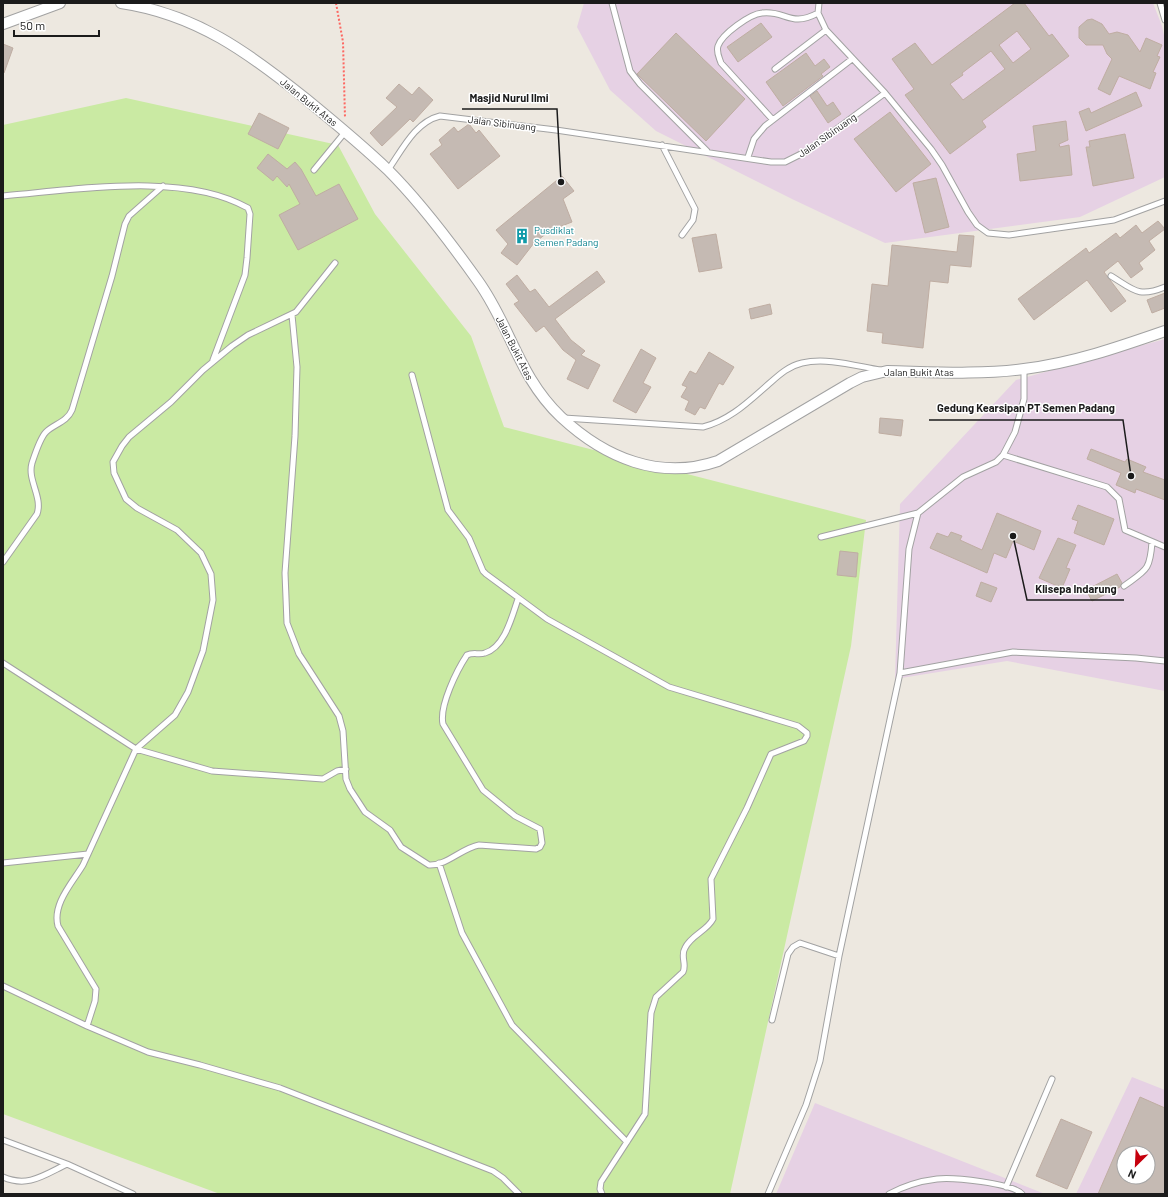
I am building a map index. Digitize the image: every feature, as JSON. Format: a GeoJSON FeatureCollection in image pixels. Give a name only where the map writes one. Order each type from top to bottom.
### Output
{"type":"FeatureCollection","features":[{"type":"Feature","properties":{"kind":"street"},"geometry":{"type":"LineString","coordinates":[[3,24],[60,3]]}},
{"type":"Feature","properties":{"kind":"street","name":"Jalan Bukit Atas"},"geometry":{"type":"LineString","coordinates":[[121,3],[144,5],[182,18],[222,37],[248,54],[346,131],[388,170],[411,195],[479,282],[502,323],[524,369],[544,399],[562,418],[603,447],[634,462],[661,469],[692,468],[718,461],[862,376],[887,371],[980,372],[1024,369],[1087,356],[1165,331]]}},
{"type":"Feature","properties":{"kind":"lane"},"geometry":{"type":"LineString","coordinates":[[612,3],[630,71],[640,84],[707,151]]}},
{"type":"Feature","properties":{"kind":"lane"},"geometry":{"type":"LineString","coordinates":[[819,3],[818,13],[826,30],[885,94],[942,166],[977,225],[988,233],[1009,235],[1114,220],[1165,201]]}},
{"type":"Feature","properties":{"kind":"lane"},"geometry":{"type":"LineString","coordinates":[[1160,3],[1165,20]]}},
{"type":"Feature","properties":{"kind":"lane"},"geometry":{"type":"LineString","coordinates":[[773,120],[721,63],[718,56],[718,45],[723,38],[754,14],[770,13],[801,20],[818,13]]}},
{"type":"Feature","properties":{"kind":"lane"},"geometry":{"type":"LineString","coordinates":[[775,69],[826,30]]}},
{"type":"Feature","properties":{"kind":"lane"},"geometry":{"type":"LineString","coordinates":[[748,157],[759,132],[852,59]]}},
{"type":"Feature","properties":{"kind":"lane","name":"Jalan Sibinuang"},"geometry":{"type":"LineString","coordinates":[[388,170],[420,125],[429,118],[440,116],[556,130],[748,157],[771,162],[785,162],[796,158],[807,151],[885,94]]}},
{"type":"Feature","properties":{"kind":"lane"},"geometry":{"type":"LineString","coordinates":[[314,170],[346,131]]}},
{"type":"Feature","properties":{"kind":"lane"},"geometry":{"type":"LineString","coordinates":[[662,145],[695,209],[693,220],[682,235]]}},
{"type":"Feature","properties":{"kind":"lane"},"geometry":{"type":"LineString","coordinates":[[3,196],[136,186],[164,186],[220,197],[241,204],[249,211],[248,258],[245,275],[213,362]]}},
{"type":"Feature","properties":{"kind":"lane"},"geometry":{"type":"LineString","coordinates":[[3,562],[37,514],[39,507],[31,472],[33,462],[45,432],[68,417],[72,410],[114,267],[125,224],[129,216],[164,186]]}},
{"type":"Feature","properties":{"kind":"lane"},"geometry":{"type":"LineString","coordinates":[[87,1026],[95,1001],[96,989],[60,930],[56,916],[72,880],[81,868],[88,854],[136,749],[175,715],[188,692],[206,637],[212,600],[212,586],[207,563],[194,545],[177,530],[136,508],[126,499],[114,473],[113,462],[129,437],[171,402],[213,362],[240,340],[292,315],[304,303],[335,263]]}},
{"type":"Feature","properties":{"kind":"lane"},"geometry":{"type":"LineString","coordinates":[[1111,276],[1142,293],[1151,293],[1165,287]]}},
{"type":"Feature","properties":{"kind":"lane"},"geometry":{"type":"LineString","coordinates":[[292,315],[297,367],[295,436],[285,573],[287,622],[299,654],[339,716],[343,731],[348,784],[365,812],[390,830],[401,847],[426,864],[432,865],[439,863],[472,846],[536,849],[540,847],[542,843],[542,834],[537,826],[515,816],[482,790],[443,724],[442,718],[443,706],[467,655],[486,653],[502,639],[507,630],[518,599]]}},
{"type":"Feature","properties":{"kind":"lane"},"geometry":{"type":"LineString","coordinates":[[562,418],[703,427],[717,424],[730,416],[793,365],[813,361],[887,371]]}},
{"type":"Feature","properties":{"kind":"lane"},"geometry":{"type":"LineString","coordinates":[[821,537],[918,513],[963,476],[996,462],[1003,455],[1015,432],[1024,399],[1024,369]]}},
{"type":"Feature","properties":{"kind":"lane"},"geometry":{"type":"LineString","coordinates":[[412,375],[448,510],[469,538],[483,571],[518,599],[547,619],[669,687],[798,726],[807,733],[804,741],[774,752],[769,759],[747,808],[711,879],[713,919],[711,923],[690,940],[684,948],[682,957],[684,967],[683,972],[654,1000],[651,1013],[646,1110],[644,1118],[626,1142],[602,1182],[600,1189],[602,1194]]}},
{"type":"Feature","properties":{"kind":"lane"},"geometry":{"type":"LineString","coordinates":[[1003,455],[1107,487],[1119,499],[1125,530],[1165,547]]}},
{"type":"Feature","properties":{"kind":"lane"},"geometry":{"type":"LineString","coordinates":[[768,1194],[815,1080],[820,1061],[839,956],[900,673],[909,548],[918,513]]}},
{"type":"Feature","properties":{"kind":"lane"},"geometry":{"type":"LineString","coordinates":[[1124,586],[1149,566],[1152,542]]}},
{"type":"Feature","properties":{"kind":"lane"},"geometry":{"type":"LineString","coordinates":[[900,673],[1013,652],[1136,658],[1165,661]]}},
{"type":"Feature","properties":{"kind":"lane"},"geometry":{"type":"LineString","coordinates":[[3,663],[136,749],[200,768],[223,773],[323,779],[327,778],[334,772],[346,769]]}},
{"type":"Feature","properties":{"kind":"lane"},"geometry":{"type":"LineString","coordinates":[[3,863],[88,854]]}},
{"type":"Feature","properties":{"kind":"lane"},"geometry":{"type":"LineString","coordinates":[[439,863],[462,934],[512,1025],[626,1142]]}},
{"type":"Feature","properties":{"kind":"lane"},"geometry":{"type":"LineString","coordinates":[[772,1020],[788,954],[793,947],[800,943],[839,956]]}},
{"type":"Feature","properties":{"kind":"lane"},"geometry":{"type":"LineString","coordinates":[[3,986],[87,1026],[148,1052],[200,1065],[300,1096],[494,1171],[518,1194]]}},
{"type":"Feature","properties":{"kind":"lane"},"geometry":{"type":"LineString","coordinates":[[1006,1187],[1052,1080]]}},
{"type":"Feature","properties":{"kind":"lane"},"geometry":{"type":"LineString","coordinates":[[3,1140],[67,1164],[133,1194]]}},
{"type":"Feature","properties":{"kind":"lane"},"geometry":{"type":"LineString","coordinates":[[3,1177],[14,1182],[24,1182],[67,1164]]}},
{"type":"Feature","properties":{"kind":"lane"},"geometry":{"type":"LineString","coordinates":[[889,1194],[913,1183],[939,1179],[983,1182],[1006,1187],[1022,1194]]}},
{"type":"Feature","properties":{"kind":"path"},"geometry":{"type":"LineString","coordinates":[[336,3],[343,42],[346,131]]}},
{"type":"Feature","properties":{"kind":"shaded area"},"geometry":{"type":"Polygon","coordinates":[[[584,3],[1153,3],[1162,26],[1165,40],[1165,177],[1080,217],[885,243],[792,199],[656,131],[610,90],[577,27],[584,3]]]}},
{"type":"Feature","properties":{"kind":"shaded area"},"geometry":{"type":"Polygon","coordinates":[[[1165,339],[1165,691],[1007,661],[895,679],[900,504],[1016,380],[1165,339]]]}},
{"type":"Feature","properties":{"kind":"shaded area"},"geometry":{"type":"Polygon","coordinates":[[[1132,1077],[1165,1090],[1165,1194],[1076,1194],[1132,1077]]]}},
{"type":"Feature","properties":{"kind":"shaded area"},"geometry":{"type":"Polygon","coordinates":[[[815,1103],[1045,1194],[776,1194],[815,1103]]]}},
{"type":"Feature","properties":{"kind":"green space"},"geometry":{"type":"Polygon","coordinates":[[[126,98],[338,145],[375,214],[471,336],[504,427],[866,520],[851,646],[730,1194],[220,1194],[3,1114],[3,125],[126,98]]]}},
{"type":"Feature","properties":{"kind":"building"},"geometry":{"type":"Polygon","coordinates":[[[1015,3],[1024,3],[1049,36],[1052,34],[1069,56],[982,121],[986,127],[950,154],[905,95],[914,89],[892,59],[915,43],[932,65],[1015,3]],[[1017,31],[999,45],[1013,63],[1031,49],[1017,31]],[[991,51],[950,84],[963,100],[1005,69],[991,51]]]}},
{"type":"Feature","properties":{"kind":"building"},"geometry":{"type":"Polygon","coordinates":[[[1092,19],[1102,24],[1109,34],[1117,32],[1128,35],[1140,52],[1146,38],[1162,45],[1157,56],[1160,57],[1153,72],[1156,73],[1150,89],[1119,76],[1110,95],[1098,89],[1112,59],[1107,54],[1103,45],[1086,45],[1079,38],[1079,27],[1087,20],[1092,19]]]}},
{"type":"Feature","properties":{"kind":"building"},"geometry":{"type":"Polygon","coordinates":[[[761,23],[772,37],[738,62],[727,47],[761,23]]]}},
{"type":"Feature","properties":{"kind":"building"},"geometry":{"type":"Polygon","coordinates":[[[676,33],[745,99],[706,141],[637,74],[676,33]]]}},
{"type":"Feature","properties":{"kind":"building"},"geometry":{"type":"Polygon","coordinates":[[[3,44],[13,48],[4,73],[3,73],[3,44]]]}},
{"type":"Feature","properties":{"kind":"building"},"geometry":{"type":"Polygon","coordinates":[[[806,53],[815,66],[824,59],[830,67],[821,74],[823,76],[783,106],[766,82],[806,53]]]}},
{"type":"Feature","properties":{"kind":"building"},"geometry":{"type":"Polygon","coordinates":[[[399,84],[412,95],[419,87],[433,100],[413,122],[410,119],[382,146],[370,133],[397,107],[386,98],[399,84]]]}},
{"type":"Feature","properties":{"kind":"building"},"geometry":{"type":"Polygon","coordinates":[[[817,91],[827,106],[833,102],[841,114],[828,123],[810,96],[817,91]]]}},
{"type":"Feature","properties":{"kind":"building"},"geometry":{"type":"Polygon","coordinates":[[[1136,92],[1142,106],[1086,131],[1079,112],[1089,108],[1091,113],[1136,92]]]}},
{"type":"Feature","properties":{"kind":"building"},"geometry":{"type":"Polygon","coordinates":[[[890,112],[931,164],[896,192],[854,139],[890,112]]]}},
{"type":"Feature","properties":{"kind":"building"},"geometry":{"type":"Polygon","coordinates":[[[259,113],[289,128],[278,149],[248,134],[259,113]]]}},
{"type":"Feature","properties":{"kind":"building"},"geometry":{"type":"Polygon","coordinates":[[[1066,121],[1068,140],[1059,144],[1060,147],[1069,145],[1072,175],[1020,181],[1017,154],[1036,151],[1033,126],[1066,121]]]}},
{"type":"Feature","properties":{"kind":"building"},"geometry":{"type":"Polygon","coordinates":[[[469,124],[476,133],[479,130],[500,156],[458,189],[430,154],[442,145],[439,140],[454,127],[458,132],[469,124]]]}},
{"type":"Feature","properties":{"kind":"building"},"geometry":{"type":"Polygon","coordinates":[[[1125,134],[1134,178],[1093,186],[1086,147],[1090,147],[1089,141],[1125,134]]]}},
{"type":"Feature","properties":{"kind":"building"},"geometry":{"type":"Polygon","coordinates":[[[268,154],[287,169],[295,162],[301,169],[316,196],[339,184],[358,219],[298,250],[279,215],[300,204],[289,184],[287,187],[277,176],[273,181],[257,168],[268,154]]]}},
{"type":"Feature","properties":{"kind":"building","name":"Pusdiklat Semen Padang"},"geometry":{"type":"Polygon","coordinates":[[[562,176],[574,191],[563,199],[572,222],[551,230],[534,243],[517,265],[501,253],[508,244],[496,230],[562,176]]]}},
{"type":"Feature","properties":{"kind":"building"},"geometry":{"type":"Polygon","coordinates":[[[936,178],[949,227],[925,233],[913,183],[936,178]]]}},
{"type":"Feature","properties":{"kind":"building"},"geometry":{"type":"Polygon","coordinates":[[[1158,221],[1165,229],[1149,241],[1155,250],[1139,263],[1143,269],[1131,278],[1118,261],[1104,272],[1126,301],[1111,312],[1087,280],[1034,320],[1018,299],[1086,248],[1089,253],[1116,233],[1120,238],[1136,225],[1142,233],[1158,221]]]}},
{"type":"Feature","properties":{"kind":"building"},"geometry":{"type":"Polygon","coordinates":[[[716,234],[722,268],[699,272],[692,238],[716,234]]]}},
{"type":"Feature","properties":{"kind":"building"},"geometry":{"type":"Polygon","coordinates":[[[959,235],[974,236],[971,267],[950,265],[948,283],[930,281],[923,348],[882,343],[883,333],[867,331],[872,284],[888,286],[892,245],[957,252],[959,235]]]}},
{"type":"Feature","properties":{"kind":"building"},"geometry":{"type":"Polygon","coordinates":[[[597,271],[605,282],[555,319],[571,340],[585,351],[581,355],[600,365],[588,389],[567,379],[576,360],[563,350],[544,326],[536,332],[514,304],[519,301],[506,284],[517,275],[530,292],[535,289],[549,307],[597,271]]]}},
{"type":"Feature","properties":{"kind":"building"},"geometry":{"type":"Polygon","coordinates":[[[1165,293],[1165,308],[1152,313],[1147,300],[1165,293]]]}},
{"type":"Feature","properties":{"kind":"building"},"geometry":{"type":"Polygon","coordinates":[[[770,304],[772,314],[751,319],[749,309],[770,304]]]}},
{"type":"Feature","properties":{"kind":"building"},"geometry":{"type":"Polygon","coordinates":[[[641,349],[656,358],[643,383],[651,387],[636,413],[613,401],[641,349]]]}},
{"type":"Feature","properties":{"kind":"building"},"geometry":{"type":"Polygon","coordinates":[[[709,352],[734,367],[723,385],[719,383],[705,409],[700,407],[695,415],[685,410],[689,401],[681,397],[687,387],[682,385],[690,371],[696,374],[709,352]]]}},
{"type":"Feature","properties":{"kind":"building"},"geometry":{"type":"Polygon","coordinates":[[[880,418],[903,420],[901,436],[879,433],[880,418]]]}},
{"type":"Feature","properties":{"kind":"building"},"geometry":{"type":"Polygon","coordinates":[[[1091,449],[1125,462],[1127,459],[1146,467],[1143,472],[1165,480],[1165,500],[1136,489],[1135,493],[1116,485],[1121,473],[1087,459],[1091,449]]]}},
{"type":"Feature","properties":{"kind":"building"},"geometry":{"type":"Polygon","coordinates":[[[1078,505],[1114,519],[1104,545],[1074,533],[1078,521],[1072,519],[1078,505]]]}},
{"type":"Feature","properties":{"kind":"building"},"geometry":{"type":"Polygon","coordinates":[[[997,513],[1041,531],[1034,550],[1013,541],[1006,558],[994,553],[987,573],[930,548],[937,533],[948,537],[951,532],[962,536],[960,540],[982,550],[997,513]]]}},
{"type":"Feature","properties":{"kind":"building"},"geometry":{"type":"Polygon","coordinates":[[[1058,538],[1076,545],[1066,568],[1070,569],[1062,588],[1039,578],[1058,538]]]}},
{"type":"Feature","properties":{"kind":"building"},"geometry":{"type":"Polygon","coordinates":[[[840,551],[858,553],[856,577],[837,575],[840,551]]]}},
{"type":"Feature","properties":{"kind":"building"},"geometry":{"type":"Polygon","coordinates":[[[1117,574],[1122,583],[1120,587],[1092,601],[1086,590],[1117,574]]]}},
{"type":"Feature","properties":{"kind":"building"},"geometry":{"type":"Polygon","coordinates":[[[981,582],[997,588],[991,602],[976,596],[981,582]]]}},
{"type":"Feature","properties":{"kind":"building"},"geometry":{"type":"Polygon","coordinates":[[[1140,1097],[1165,1108],[1165,1194],[1098,1194],[1116,1152],[1116,1185],[1156,1185],[1156,1145],[1119,1145],[1140,1097]]]}},
{"type":"Feature","properties":{"kind":"building"},"geometry":{"type":"Polygon","coordinates":[[[1061,1119],[1092,1132],[1067,1189],[1036,1176],[1061,1119]]]}},
{"type":"Feature","properties":{"kind":"place","name":"Masjid Nurul Ilmi"},"geometry":{"type":"Point","coordinates":[561,182]}},
{"type":"Feature","properties":{"kind":"place","name":"Pusdiklat Semen Padang"},"geometry":{"type":"Point","coordinates":[522,236]}},
{"type":"Feature","properties":{"kind":"place","name":"Gedung Kearsipan PT Semen Padang"},"geometry":{"type":"Point","coordinates":[1131,476]}},
{"type":"Feature","properties":{"kind":"place","name":"Klisepa Indarung"},"geometry":{"type":"Point","coordinates":[1013,536]}}]}
